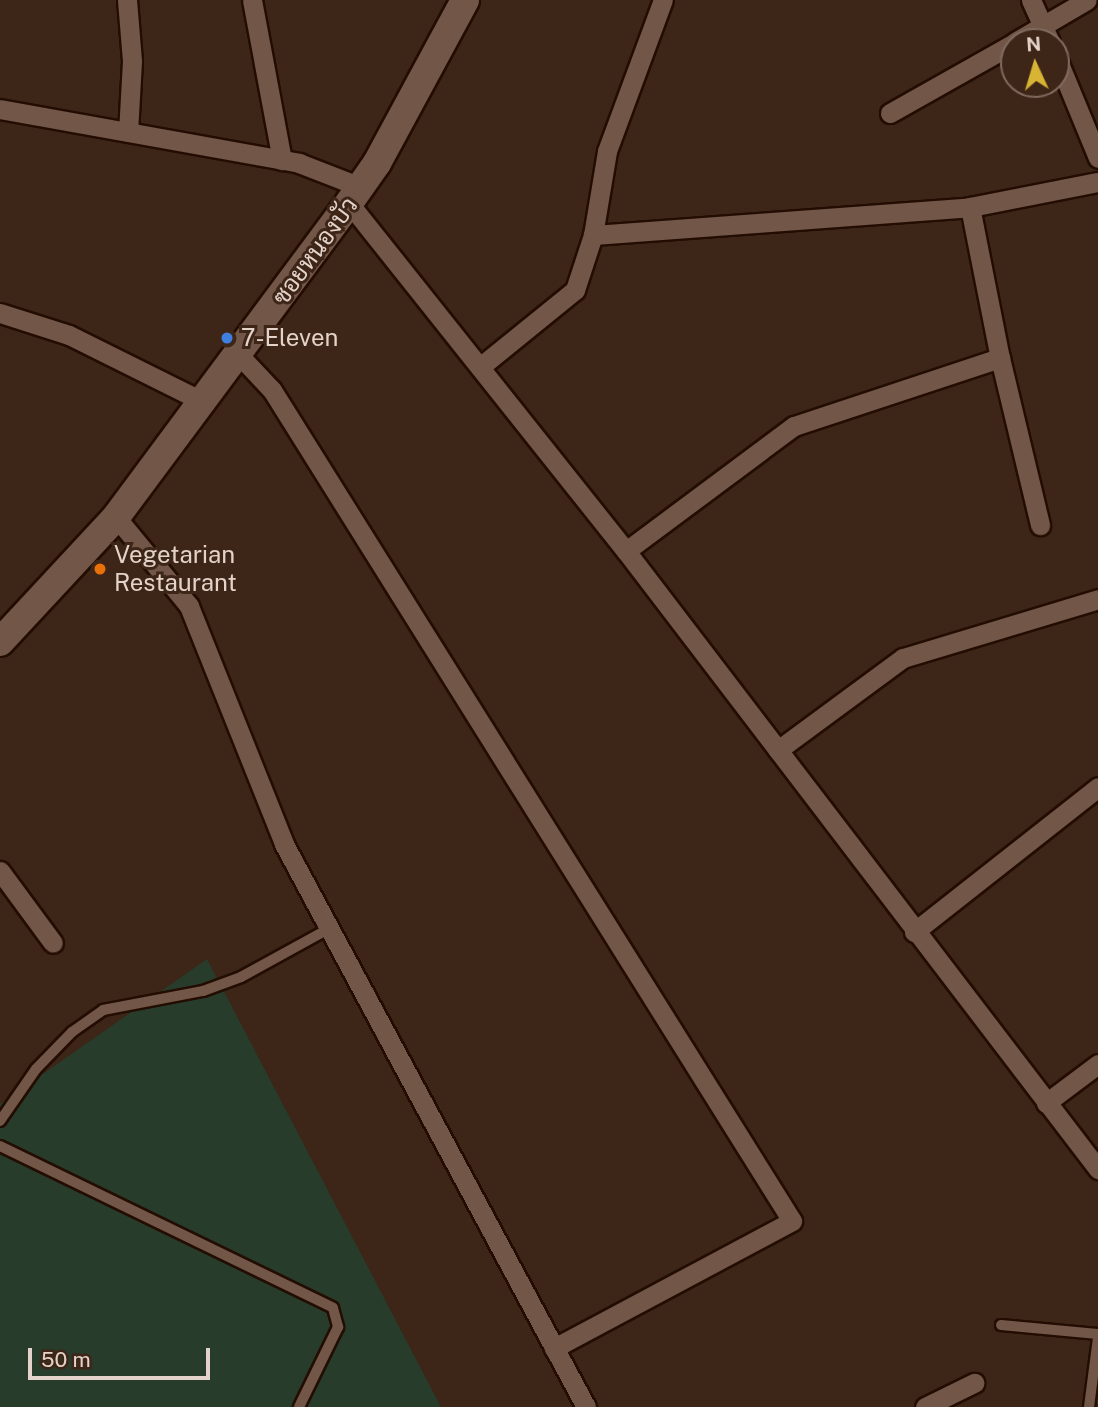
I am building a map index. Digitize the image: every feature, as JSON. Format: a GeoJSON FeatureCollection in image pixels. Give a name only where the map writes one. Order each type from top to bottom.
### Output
{"type":"FeatureCollection","features":[{"type":"Feature","properties":{"kind":"street"},"geometry":{"type":"LineString","coordinates":[[127,0],[132,61],[128,132]]}},
{"type":"Feature","properties":{"kind":"street"},"geometry":{"type":"LineString","coordinates":[[252,0],[282,160]]}},
{"type":"Feature","properties":{"kind":"street","name":"ซอยหนองบัว"},"geometry":{"type":"LineString","coordinates":[[0,642],[117,517],[355,195],[465,0]]}},
{"type":"Feature","properties":{"kind":"street"},"geometry":{"type":"LineString","coordinates":[[480,367],[575,290],[593,235],[607,151],[663,0]]}},
{"type":"Feature","properties":{"kind":"street"},"geometry":{"type":"LineString","coordinates":[[1031,0],[1043,28]]}},
{"type":"Feature","properties":{"kind":"street"},"geometry":{"type":"LineString","coordinates":[[1053,28],[1087,0]]}},
{"type":"Feature","properties":{"kind":"street"},"geometry":{"type":"LineString","coordinates":[[890,113],[1000,50]]}},
{"type":"Feature","properties":{"kind":"street"},"geometry":{"type":"LineString","coordinates":[[1070,79],[1091,114],[1098,158]]}},
{"type":"Feature","properties":{"kind":"street"},"geometry":{"type":"LineString","coordinates":[[0,109],[282,160],[355,195],[480,367],[626,551],[1098,1170]]}},
{"type":"Feature","properties":{"kind":"street"},"geometry":{"type":"LineString","coordinates":[[593,235],[970,207],[1098,182]]}},
{"type":"Feature","properties":{"kind":"street"},"geometry":{"type":"LineString","coordinates":[[970,207],[1000,358],[1040,525]]}},
{"type":"Feature","properties":{"kind":"street"},"geometry":{"type":"LineString","coordinates":[[0,313],[69,335],[204,402]]}},
{"type":"Feature","properties":{"kind":"street"},"geometry":{"type":"LineString","coordinates":[[239,355],[272,390],[792,1221],[554,1348]]}},
{"type":"Feature","properties":{"kind":"street"},"geometry":{"type":"LineString","coordinates":[[626,551],[794,426],[1000,358]]}},
{"type":"Feature","properties":{"kind":"street"},"geometry":{"type":"LineString","coordinates":[[117,517],[189,606],[284,844],[586,1407]]}},
{"type":"Feature","properties":{"kind":"street"},"geometry":{"type":"LineString","coordinates":[[778,750],[903,658],[1098,599]]}},
{"type":"Feature","properties":{"kind":"street"},"geometry":{"type":"LineString","coordinates":[[914,932],[1098,788]]}},
{"type":"Feature","properties":{"kind":"street"},"geometry":{"type":"LineString","coordinates":[[0,871],[53,943]]}},
{"type":"Feature","properties":{"kind":"street"},"geometry":{"type":"LineString","coordinates":[[1045,1103],[1098,1064]]}},
{"type":"Feature","properties":{"kind":"street"},"geometry":{"type":"LineString","coordinates":[[925,1407],[974,1383]]}},
{"type":"Feature","properties":{"kind":"lane"},"geometry":{"type":"LineString","coordinates":[[0,1121],[36,1069],[72,1032],[103,1010],[203,991],[241,977],[330,928]]}},
{"type":"Feature","properties":{"kind":"lane"},"geometry":{"type":"LineString","coordinates":[[0,1146],[333,1308],[338,1327],[299,1407]]}},
{"type":"Feature","properties":{"kind":"lane"},"geometry":{"type":"LineString","coordinates":[[1001,1325],[1098,1336],[1090,1407]]}},
{"type":"Feature","properties":{"kind":"green space"},"geometry":{"type":"Polygon","coordinates":[[[207,959],[441,1407],[0,1407],[0,1104],[207,959]]]}},
{"type":"Feature","properties":{"kind":"place","name":"7-Eleven"},"geometry":{"type":"Point","coordinates":[227,338]}},
{"type":"Feature","properties":{"kind":"place","name":"Vegetarian Restaurant"},"geometry":{"type":"Point","coordinates":[100,569]}}]}
